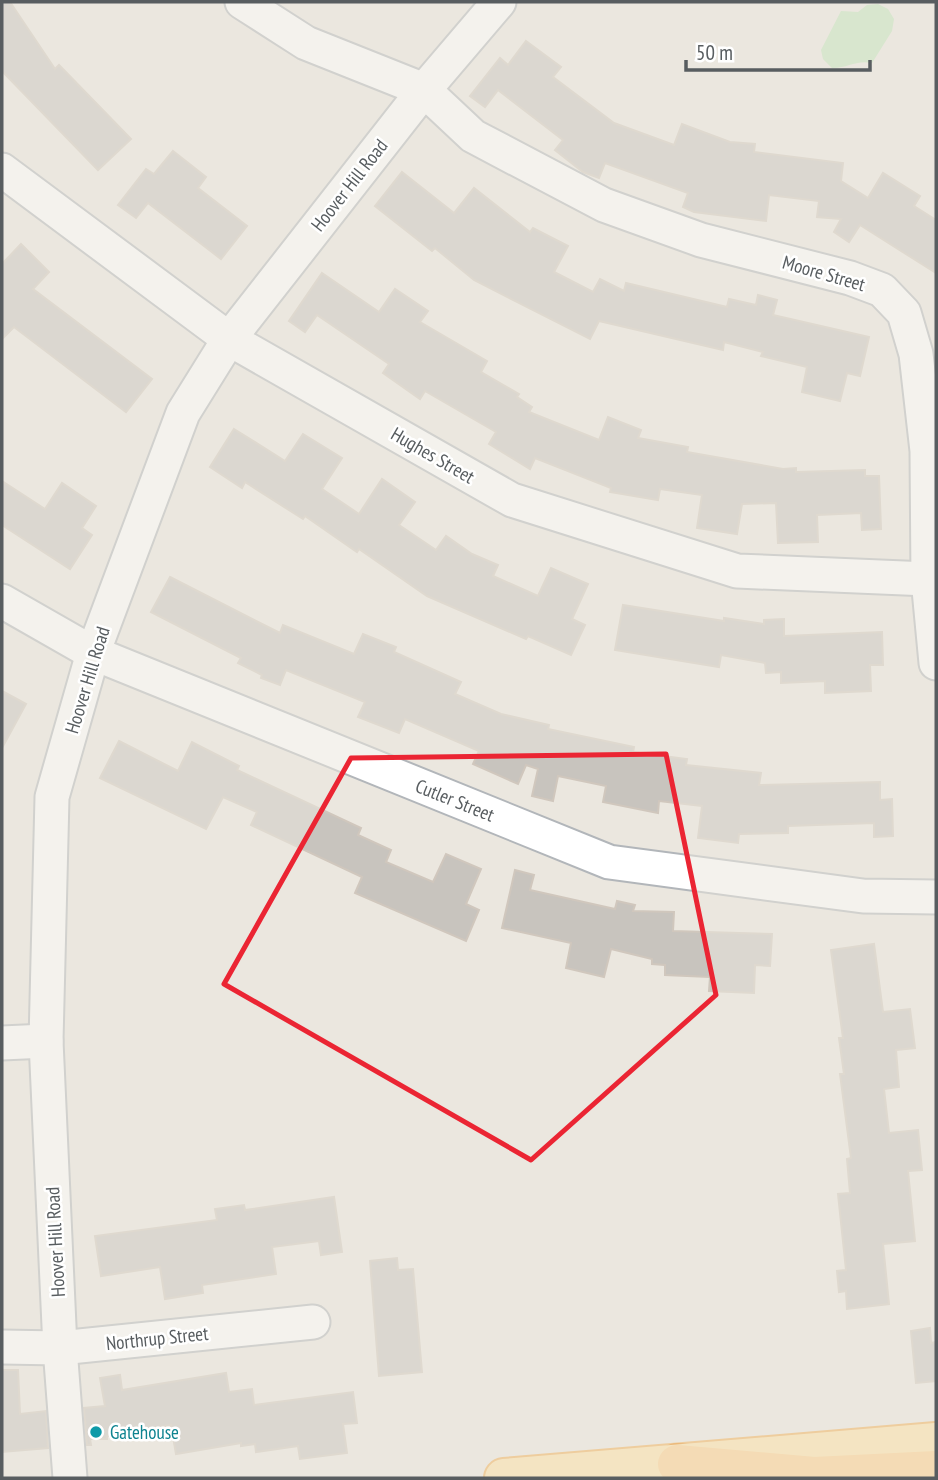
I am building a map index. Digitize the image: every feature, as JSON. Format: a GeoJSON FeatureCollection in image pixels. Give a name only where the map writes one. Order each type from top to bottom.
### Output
{"type":"FeatureCollection","features":[{"type":"Feature","properties":{"kind":"highway"},"geometry":{"type":"LineString","coordinates":[[677,1464],[814,1476],[936,1470]]}},
{"type":"Feature","properties":{"kind":"main road"},"geometry":{"type":"LineString","coordinates":[[504,1478],[936,1442]]}},
{"type":"Feature","properties":{"kind":"street"},"geometry":{"type":"LineString","coordinates":[[242,2],[306,43],[424,90]]}},
{"type":"Feature","properties":{"kind":"street","name":"Hoover Hill Road"},"geometry":{"type":"LineString","coordinates":[[70,1478],[60,1349],[46,1041],[52,797],[93,653],[183,413],[229,339],[424,90],[499,2]]}},
{"type":"Feature","properties":{"kind":"street","name":"Moore Street"},"geometry":{"type":"LineString","coordinates":[[424,90],[474,136],[604,205],[701,240],[850,278],[882,290],[904,313],[916,355],[927,450],[928,579],[936,663]]}},
{"type":"Feature","properties":{"kind":"street","name":"Hughes Street"},"geometry":{"type":"LineString","coordinates":[[2,170],[229,339],[512,500],[737,571],[928,579]]}},
{"type":"Feature","properties":{"kind":"street","name":"Cutler Street"},"geometry":{"type":"LineString","coordinates":[[2,601],[93,653],[609,862],[863,896],[936,897]]}},
{"type":"Feature","properties":{"kind":"street"},"geometry":{"type":"LineString","coordinates":[[2,1044],[46,1041]]}},
{"type":"Feature","properties":{"kind":"street","name":"Northrup Street"},"geometry":{"type":"LineString","coordinates":[[2,1347],[60,1349],[313,1322]]}},
{"type":"Feature","properties":{"kind":"highlighted area"},"geometry":{"type":"Polygon","coordinates":[[[666,754],[716,995],[531,1160],[224,984],[351,758],[666,754]]]}},
{"type":"Feature","properties":{"kind":"green space"},"geometry":{"type":"Polygon","coordinates":[[[878,4],[888,9],[894,19],[892,31],[872,63],[832,68],[823,59],[821,50],[841,11],[858,12],[867,5],[878,4]]]}},
{"type":"Feature","properties":{"kind":"building"},"geometry":{"type":"Polygon","coordinates":[[[2,2],[10,2],[55,69],[59,65],[131,139],[98,170],[2,71],[2,2]]]}},
{"type":"Feature","properties":{"kind":"building"},"geometry":{"type":"Polygon","coordinates":[[[526,41],[561,67],[553,77],[614,123],[674,145],[682,124],[730,142],[755,144],[754,152],[843,163],[841,181],[868,198],[883,173],[920,196],[914,206],[936,220],[936,273],[860,225],[849,242],[834,232],[841,219],[817,217],[819,201],[769,195],[766,221],[694,212],[683,207],[688,193],[605,163],[599,178],[583,172],[555,150],[563,140],[498,90],[485,107],[470,96],[500,58],[508,65],[526,41]]]}},
{"type":"Feature","properties":{"kind":"building"},"geometry":{"type":"Polygon","coordinates":[[[173,151],[206,177],[198,188],[247,226],[221,259],[148,203],[136,218],[118,205],[146,169],[154,174],[173,151]]]}},
{"type":"Feature","properties":{"kind":"building"},"geometry":{"type":"Polygon","coordinates":[[[402,172],[454,213],[474,188],[530,232],[533,228],[568,246],[554,272],[593,292],[600,279],[624,291],[626,283],[727,307],[729,299],[756,305],[758,295],[777,300],[773,315],[869,337],[860,376],[847,373],[840,401],[802,392],[807,367],[761,356],[763,352],[724,342],[723,350],[599,321],[590,339],[474,280],[435,248],[432,251],[375,206],[402,172]]]}},
{"type":"Feature","properties":{"kind":"building"},"geometry":{"type":"Polygon","coordinates":[[[21,244],[49,272],[33,289],[152,379],[126,412],[14,327],[2,339],[2,264],[21,244]]]}},
{"type":"Feature","properties":{"kind":"building"},"geometry":{"type":"Polygon","coordinates":[[[322,273],[379,312],[395,289],[428,311],[420,322],[487,361],[481,372],[519,394],[517,397],[532,407],[529,412],[599,440],[608,417],[641,430],[638,438],[688,447],[687,452],[783,469],[796,468],[796,472],[865,470],[865,476],[879,476],[881,529],[862,530],[861,513],[817,515],[818,542],[778,543],[776,503],[742,504],[737,534],[697,528],[702,495],[660,489],[658,500],[610,492],[611,488],[535,458],[530,469],[489,444],[496,432],[425,391],[420,399],[383,373],[389,364],[317,315],[305,332],[289,321],[322,273]]]}},
{"type":"Feature","properties":{"kind":"building"},"geometry":{"type":"Polygon","coordinates":[[[234,429],[285,461],[303,434],[342,458],[322,489],[359,514],[382,479],[415,502],[399,525],[436,550],[446,536],[472,554],[498,565],[493,576],[538,596],[551,568],[588,584],[572,619],[585,625],[571,655],[528,636],[526,639],[427,596],[305,516],[303,519],[245,482],[242,488],[210,467],[234,429]]]}},
{"type":"Feature","properties":{"kind":"building"},"geometry":{"type":"Polygon","coordinates":[[[2,481],[45,509],[62,483],[96,506],[82,528],[92,535],[70,569],[2,525],[2,481]]]}},
{"type":"Feature","properties":{"kind":"building"},"geometry":{"type":"Polygon","coordinates":[[[170,577],[280,633],[283,625],[354,654],[363,634],[396,647],[394,652],[461,682],[455,694],[501,714],[549,725],[548,729],[634,747],[633,752],[687,759],[686,765],[761,773],[759,785],[880,782],[880,800],[892,799],[893,836],[874,837],[874,823],[788,826],[788,833],[739,834],[738,843],[698,838],[702,806],[659,801],[658,813],[603,802],[606,786],[558,776],[553,801],[532,796],[538,769],[526,765],[518,784],[473,764],[479,751],[405,719],[399,733],[358,717],[365,702],[286,670],[280,685],[261,678],[262,675],[238,663],[241,658],[151,612],[170,577]]]}},
{"type":"Feature","properties":{"kind":"building"},"geometry":{"type":"Polygon","coordinates":[[[623,605],[724,621],[724,618],[764,624],[764,620],[784,619],[784,636],[882,632],[883,665],[870,665],[871,691],[825,693],[825,681],[781,683],[781,672],[766,673],[765,663],[721,655],[719,667],[615,650],[623,605]]]}},
{"type":"Feature","properties":{"kind":"building"},"geometry":{"type":"Polygon","coordinates":[[[2,691],[26,704],[2,748],[2,691]]]}},
{"type":"Feature","properties":{"kind":"building"},"geometry":{"type":"Polygon","coordinates":[[[119,741],[178,771],[192,742],[239,766],[237,770],[361,828],[358,835],[391,850],[386,862],[433,882],[446,854],[481,869],[466,904],[479,910],[466,941],[355,893],[362,877],[251,825],[257,812],[223,797],[206,829],[100,778],[119,741]]]}},
{"type":"Feature","properties":{"kind":"building"},"geometry":{"type":"Polygon","coordinates":[[[515,870],[534,875],[530,890],[615,909],[617,901],[635,905],[633,911],[674,912],[673,931],[772,934],[770,966],[755,965],[754,993],[709,991],[710,977],[665,975],[665,965],[652,964],[652,959],[611,949],[604,977],[566,968],[571,943],[502,928],[515,870]]]}},
{"type":"Feature","properties":{"kind":"building"},"geometry":{"type":"Polygon","coordinates":[[[874,944],[883,1012],[910,1009],[915,1048],[896,1050],[899,1087],[884,1089],[889,1133],[918,1130],[922,1170],[908,1171],[915,1241],[883,1244],[889,1304],[847,1309],[846,1291],[839,1292],[837,1271],[846,1270],[838,1194],[850,1193],[847,1159],[851,1158],[840,1074],[844,1074],[839,1038],[843,1038],[831,950],[874,944]]]}},
{"type":"Feature","properties":{"kind":"building"},"geometry":{"type":"Polygon","coordinates":[[[334,1197],[342,1252],[321,1255],[319,1241],[272,1247],[276,1274],[202,1285],[203,1293],[165,1299],[160,1267],[101,1276],[95,1236],[217,1220],[215,1209],[244,1205],[245,1210],[334,1197]]]}},
{"type":"Feature","properties":{"kind":"building"},"geometry":{"type":"Polygon","coordinates":[[[397,1258],[398,1270],[413,1269],[422,1372],[379,1376],[370,1261],[397,1258]]]}},
{"type":"Feature","properties":{"kind":"building"},"geometry":{"type":"Polygon","coordinates":[[[930,1328],[931,1343],[936,1342],[936,1381],[916,1383],[911,1331],[930,1328]]]}},
{"type":"Feature","properties":{"kind":"building"},"geometry":{"type":"Polygon","coordinates":[[[2,1370],[18,1370],[20,1414],[46,1411],[48,1448],[2,1452],[2,1370]]]}},
{"type":"Feature","properties":{"kind":"building"},"geometry":{"type":"Polygon","coordinates":[[[226,1373],[229,1392],[252,1389],[254,1405],[353,1392],[357,1423],[343,1424],[347,1453],[300,1459],[298,1446],[256,1452],[255,1444],[241,1446],[241,1443],[176,1454],[171,1425],[107,1436],[107,1439],[90,1439],[91,1445],[87,1445],[84,1408],[105,1406],[100,1378],[120,1375],[122,1390],[226,1373]]]}},
{"type":"Feature","properties":{"kind":"place","name":"Gatehouse"},"geometry":{"type":"Point","coordinates":[96,1432]}}]}
